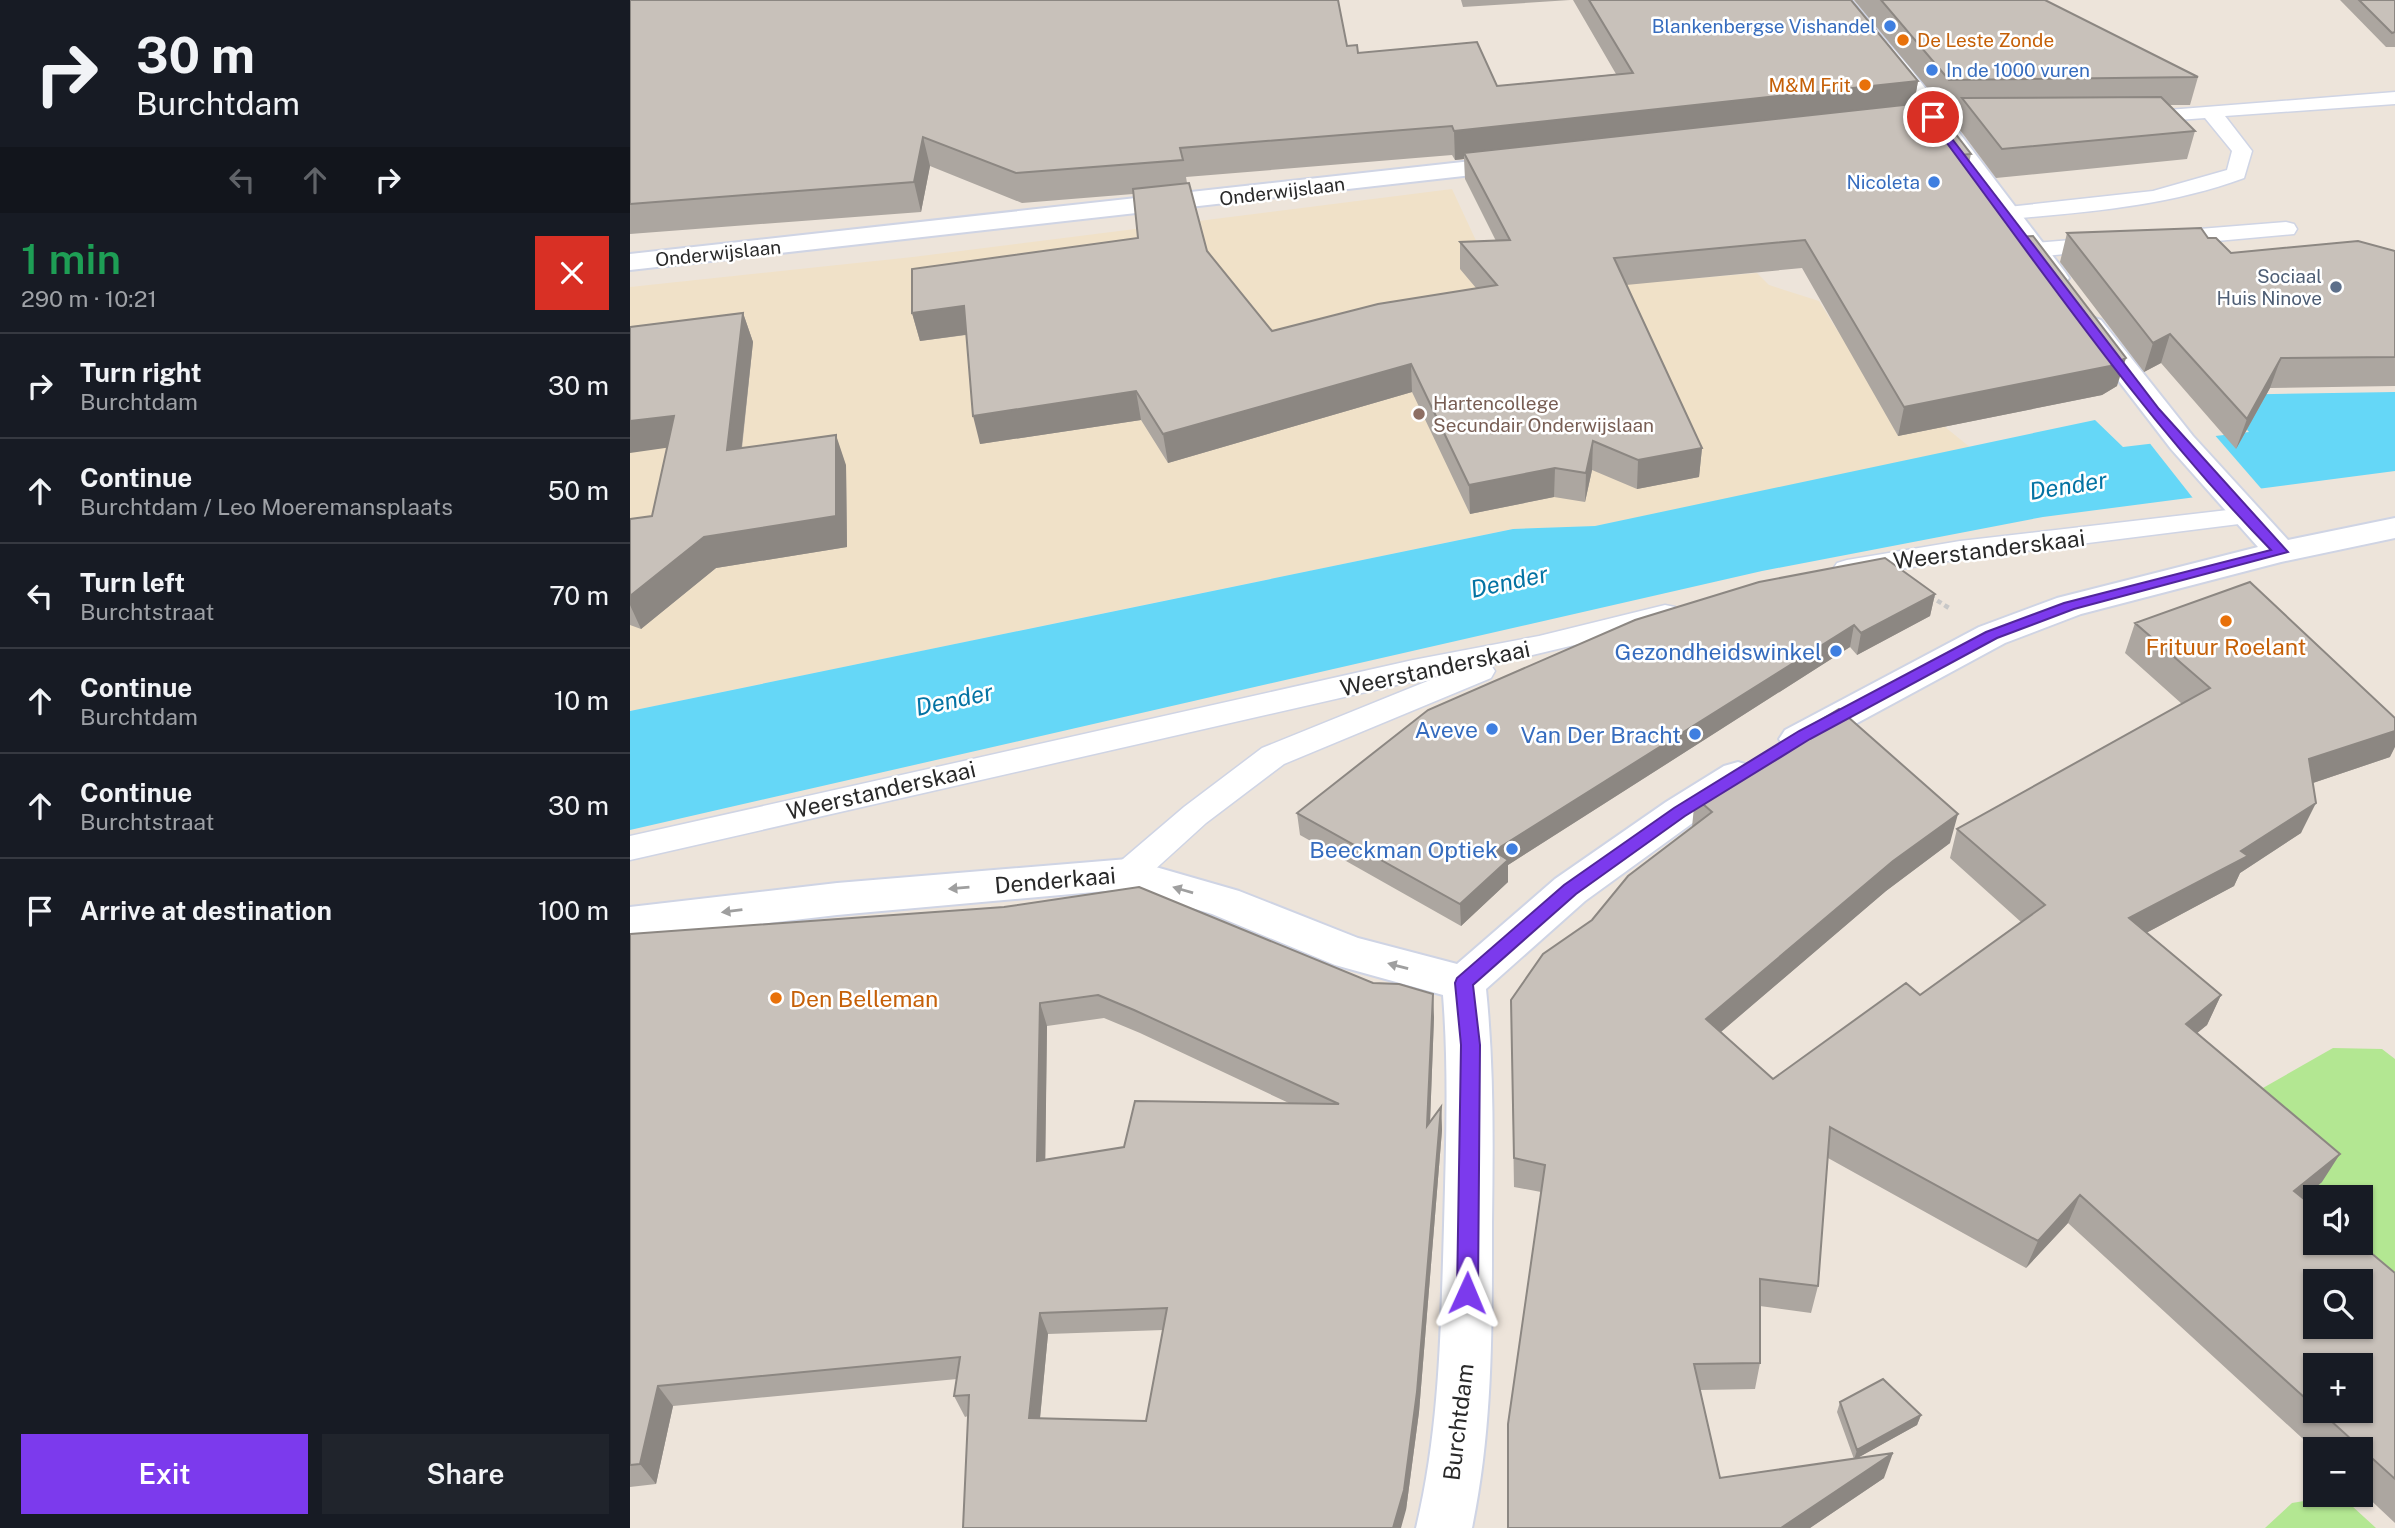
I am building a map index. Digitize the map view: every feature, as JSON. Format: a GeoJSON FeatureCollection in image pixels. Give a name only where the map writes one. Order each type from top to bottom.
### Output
{"type":"FeatureCollection","features":[{"type":"Feature","properties":{"kind":"street"},"geometry":{"type":"LineString","coordinates":[[1840,0],[1874,44],[1902,73],[1921,118],[2008,213],[2154,412],[2281,552]]}},
{"type":"Feature","properties":{"kind":"street","name":"Onderwijslaan"},"geometry":{"type":"LineString","coordinates":[[630,262],[1536,162]]}},
{"type":"Feature","properties":{"kind":"street"},"geometry":{"type":"LineString","coordinates":[[1464,983],[1570,890],[1679,812],[1805,735],[1992,635],[2069,606],[2281,552],[2395,528]]}},
{"type":"Feature","properties":{"kind":"street","name":"Denderkaai"},"geometry":{"type":"LineString","coordinates":[[630,923],[837,899],[1128,874],[1224,902],[1350,953],[1464,983]]}},
{"type":"Feature","properties":{"kind":"street","name":"Burchtdam"},"geometry":{"type":"LineString","coordinates":[[1444,1528],[1458,1444],[1467,1349],[1471,1045],[1464,983]]}},
{"type":"Feature","properties":{"kind":"lane"},"geometry":{"type":"LineString","coordinates":[[2122,117],[2395,98]]}},
{"type":"Feature","properties":{"kind":"lane"},"geometry":{"type":"LineString","coordinates":[[2008,213],[2140,200],[2199,190],[2237,174],[2242,151],[2211,112]]}},
{"type":"Feature","properties":{"kind":"lane"},"geometry":{"type":"LineString","coordinates":[[1921,118],[2019,118]]}},
{"type":"Feature","properties":{"kind":"lane"},"geometry":{"type":"LineString","coordinates":[[2035,250],[2286,229]]}},
{"type":"Feature","properties":{"kind":"lane","name":"Weerstanderskaai"},"geometry":{"type":"LineString","coordinates":[[1822,576],[1884,562],[2238,507]]}},
{"type":"Feature","properties":{"kind":"lane","name":"Weerstanderskaai"},"geometry":{"type":"LineString","coordinates":[[630,848],[1413,670],[1539,646],[1687,609]]}},
{"type":"Feature","properties":{"kind":"lane"},"geometry":{"type":"LineString","coordinates":[[1128,874],[1195,815],[1273,756],[1539,646]]}},
{"type":"Feature","properties":{"kind":"path"},"geometry":{"type":"LineString","coordinates":[[1884,562],[1992,635]]}},
{"type":"Feature","properties":{"kind":"shaded area","name":"Hartencollege Secundair Onderwijslaan"},"geometry":{"type":"Polygon","coordinates":[[[1452,189],[1478,245],[1688,256],[1699,278],[1757,273],[1769,285],[1819,301],[1837,330],[1926,402],[1945,427],[1971,448],[1595,526],[1512,529],[630,711],[630,287],[913,257],[1452,189]]]}},
{"type":"Feature","properties":{"kind":"green space"},"geometry":{"type":"Polygon","coordinates":[[[2333,1048],[2382,1049],[2395,1059],[2395,1302],[2373,1284],[2373,1269],[2354,1269],[2337,1255],[2373,1255],[2373,1185],[2303,1185],[2303,1218],[2233,1105],[2333,1048]]]}},
{"type":"Feature","properties":{"kind":"green space"},"geometry":{"type":"Polygon","coordinates":[[[2303,1501],[2303,1507],[2353,1507],[2376,1528],[2265,1528],[2292,1503],[2303,1501]]]}},
{"type":"Feature","properties":{"kind":"water","name":"Dender"},"geometry":{"type":"Polygon","coordinates":[[[2395,392],[2395,471],[2043,517],[1762,571],[630,830],[630,711],[1513,529],[1595,526],[2095,420],[2123,447],[2249,432],[2217,395],[2395,392]]]}},
{"type":"Feature","properties":{"kind":"pier"},"geometry":{"type":"Polygon","coordinates":[[[2213,433],[2265,493],[2196,502],[2148,441],[2213,433]]]}},
{"type":"Feature","properties":{"kind":"building"},"geometry":{"type":"Polygon","coordinates":[[[630,0],[1338,0],[1347,46],[1357,45],[1358,53],[1477,42],[1497,86],[1633,73],[1589,0],[1851,0],[1918,81],[1454,131],[1452,126],[1180,148],[1183,160],[1016,173],[923,137],[914,182],[630,204],[630,0]]]}},
{"type":"Feature","properties":{"kind":"building"},"geometry":{"type":"Polygon","coordinates":[[[1881,0],[2045,0],[2198,77],[1949,80],[1881,0]]]}},
{"type":"Feature","properties":{"kind":"building"},"geometry":{"type":"Polygon","coordinates":[[[2359,0],[2395,0],[2395,32],[2392,33],[2359,0]]]}},
{"type":"Feature","properties":{"kind":"building"},"geometry":{"type":"Polygon","coordinates":[[[2161,97],[2195,131],[2002,149],[1962,98],[2161,97]]]}},
{"type":"Feature","properties":{"kind":"building"},"geometry":{"type":"Polygon","coordinates":[[[1931,102],[1971,154],[1959,155],[2017,237],[2033,236],[2126,358],[2110,366],[1904,407],[1805,240],[1614,258],[1702,448],[1638,460],[1593,441],[1586,473],[1555,468],[1469,485],[1411,364],[1163,434],[1136,391],[973,416],[964,306],[912,313],[912,269],[1138,238],[1133,189],[1189,183],[1207,251],[1272,331],[1378,304],[1497,285],[1460,242],[1510,240],[1464,153],[1931,102]]]}},
{"type":"Feature","properties":{"kind":"building"},"geometry":{"type":"Polygon","coordinates":[[[2201,228],[2208,238],[2216,238],[2231,253],[2358,241],[2395,251],[2395,357],[2281,358],[2247,419],[2170,334],[2153,343],[2067,233],[2201,228]]]}},
{"type":"Feature","properties":{"kind":"building"},"geometry":{"type":"Polygon","coordinates":[[[743,313],[727,450],[836,435],[836,516],[704,537],[630,596],[630,519],[652,516],[674,416],[630,421],[630,327],[743,313]]]}},
{"type":"Feature","properties":{"kind":"building"},"geometry":{"type":"Polygon","coordinates":[[[1885,558],[1935,594],[1861,633],[1854,625],[1494,851],[1508,860],[1460,904],[1297,813],[1428,710],[1635,620],[1759,582],[1885,558]]]}},
{"type":"Feature","properties":{"kind":"building"},"geometry":{"type":"Polygon","coordinates":[[[2250,582],[2395,718],[2395,731],[2309,759],[2316,803],[2241,851],[2248,856],[2129,918],[2221,995],[2186,1024],[2340,1154],[2294,1191],[2303,1198],[2303,1255],[2373,1255],[2395,1273],[2395,1479],[2373,1459],[2373,1437],[2349,1437],[2333,1423],[2373,1423],[2373,1353],[2303,1353],[2303,1396],[2080,1195],[2038,1241],[1830,1127],[1818,1286],[1760,1279],[1760,1363],[1694,1364],[1720,1478],[1893,1453],[1781,1528],[1508,1528],[1508,1424],[1545,1165],[1514,1158],[1511,1000],[1543,954],[1592,920],[1628,876],[1712,812],[1695,797],[1839,709],[1958,814],[1893,861],[1706,1019],[1773,1079],[1906,983],[1920,995],[2045,905],[1957,829],[2210,688],[2135,623],[2250,582]]]}},
{"type":"Feature","properties":{"kind":"building"},"geometry":{"type":"Polygon","coordinates":[[[1139,887],[1373,983],[1399,984],[1433,994],[1427,1126],[1441,1107],[1417,1392],[1404,1490],[1393,1528],[963,1528],[969,1395],[954,1396],[960,1357],[658,1386],[640,1464],[630,1465],[630,934],[1004,907],[1139,887]],[[1098,995],[1040,1003],[1037,1161],[1124,1147],[1135,1101],[1339,1104],[1134,1010],[1098,995]],[[1167,1308],[1040,1313],[1029,1418],[1146,1421],[1167,1308]]]}},
{"type":"Feature","properties":{"kind":"building"},"geometry":{"type":"Polygon","coordinates":[[[1883,1379],[1921,1415],[1857,1450],[1840,1402],[1883,1379]]]}},
{"type":"Feature","properties":{"kind":"place","name":"Blankenbergse Vishandel"},"geometry":{"type":"Point","coordinates":[1890,26]}},
{"type":"Feature","properties":{"kind":"place","name":"De Leste Zonde"},"geometry":{"type":"Point","coordinates":[1903,40]}},
{"type":"Feature","properties":{"kind":"place","name":"In de 1000 vuren"},"geometry":{"type":"Point","coordinates":[1932,70]}},
{"type":"Feature","properties":{"kind":"place","name":"M&M Frit"},"geometry":{"type":"Point","coordinates":[1865,85]}},
{"type":"Feature","properties":{"kind":"place","name":"Nicoleta"},"geometry":{"type":"Point","coordinates":[1934,182]}},
{"type":"Feature","properties":{"kind":"place","name":"Sociaal Huis Ninove"},"geometry":{"type":"Point","coordinates":[2336,287]}},
{"type":"Feature","properties":{"kind":"place","name":"Hartencollege Secundair Onderwijslaan"},"geometry":{"type":"Point","coordinates":[1419,414]}},
{"type":"Feature","properties":{"kind":"place","name":"Frituur Roelant"},"geometry":{"type":"Point","coordinates":[2226,621]}},
{"type":"Feature","properties":{"kind":"place","name":"Gezondheidswinkel"},"geometry":{"type":"Point","coordinates":[1836,651]}},
{"type":"Feature","properties":{"kind":"place","name":"Aveve"},"geometry":{"type":"Point","coordinates":[1492,729]}},
{"type":"Feature","properties":{"kind":"place","name":"Van Der Bracht"},"geometry":{"type":"Point","coordinates":[1695,734]}},
{"type":"Feature","properties":{"kind":"place","name":"Beeckman Optiek"},"geometry":{"type":"Point","coordinates":[1512,849]}},
{"type":"Feature","properties":{"kind":"place","name":"Den Belleman"},"geometry":{"type":"Point","coordinates":[776,998]}},
{"type":"Feature","properties":{"kind":"route"},"geometry":{"type":"LineString","coordinates":[[1467,1293],[1471,1045],[1464,983],[1570,890],[1679,812],[1805,735],[1992,635],[2069,606],[2281,552],[2237,508],[2154,412],[2008,213],[1933,117]]}}]}
